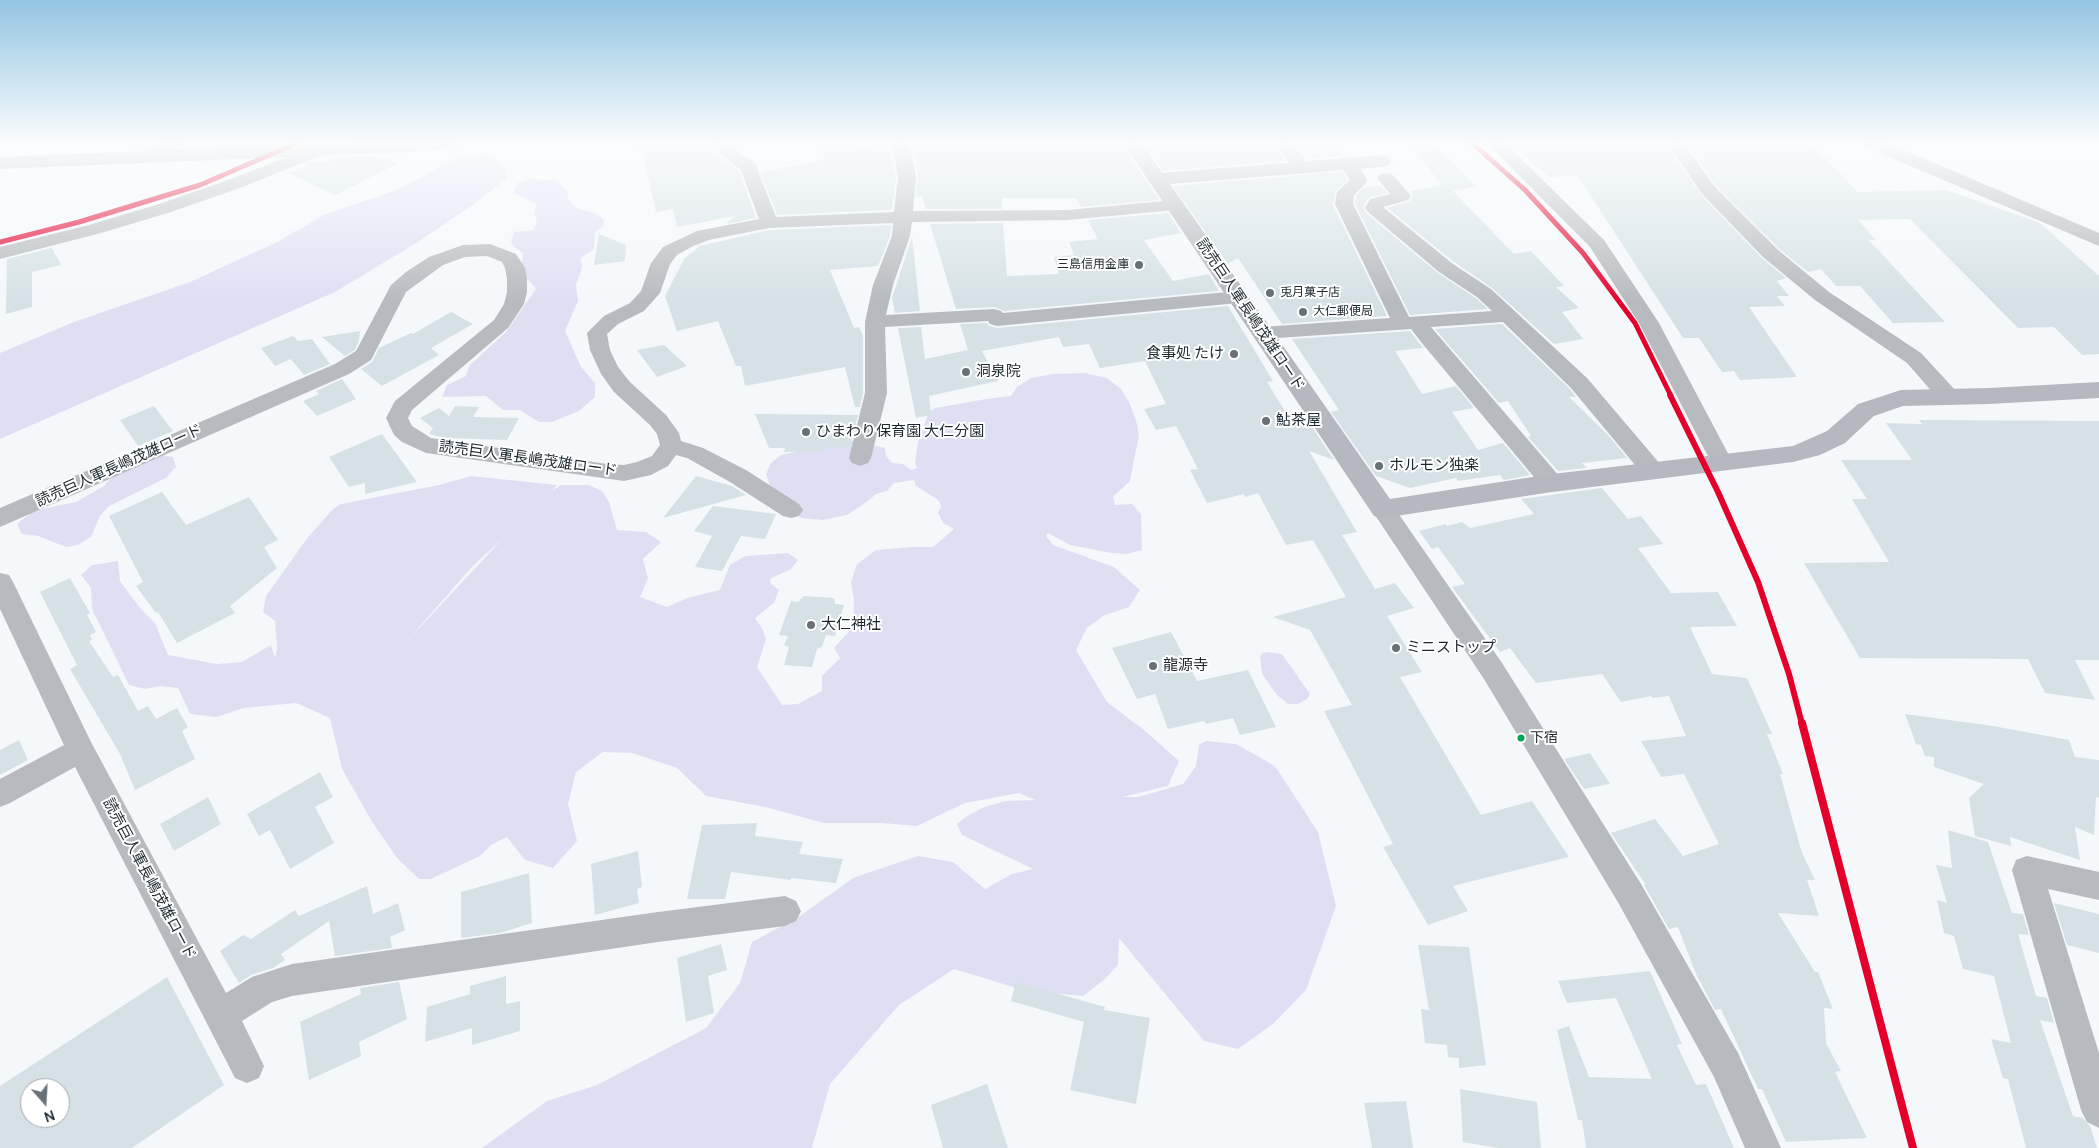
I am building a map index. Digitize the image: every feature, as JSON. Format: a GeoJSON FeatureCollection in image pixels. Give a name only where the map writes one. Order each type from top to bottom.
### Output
{"type":"FeatureCollection","features":[{"type":"Feature","properties":{"kind":"highway"},"geometry":{"type":"LineString","coordinates":[[1993,195],[2099,240]]}},
{"type":"Feature","properties":{"kind":"street"},"geometry":{"type":"LineString","coordinates":[[0,253],[95,230],[203,195]]}},
{"type":"Feature","properties":{"kind":"street"},"geometry":{"type":"LineString","coordinates":[[759,195],[769,223]]}},
{"type":"Feature","properties":{"kind":"street"},"geometry":{"type":"LineString","coordinates":[[860,458],[876,393],[876,322],[884,285],[901,236],[906,195]]}},
{"type":"Feature","properties":{"kind":"street","name":"読売巨人軍長嶋茂雄ロード"},"geometry":{"type":"LineString","coordinates":[[1168,195],[1383,509]]}},
{"type":"Feature","properties":{"kind":"street"},"geometry":{"type":"LineString","coordinates":[[1346,195],[1344,204],[1388,297],[1552,483]]}},
{"type":"Feature","properties":{"kind":"street"},"geometry":{"type":"LineString","coordinates":[[1401,195],[1402,196],[1376,203],[1374,208],[1446,268],[1484,293],[1579,383],[1653,470]]}},
{"type":"Feature","properties":{"kind":"street"},"geometry":{"type":"LineString","coordinates":[[1547,195],[1597,244],[1649,323],[1721,461]]}},
{"type":"Feature","properties":{"kind":"street"},"geometry":{"type":"LineString","coordinates":[[1713,195],[1770,253],[1822,296],[1914,358],[1949,397]]}},
{"type":"Feature","properties":{"kind":"street"},"geometry":{"type":"LineString","coordinates":[[791,510],[738,476],[704,458],[671,446],[668,433],[622,387],[608,369],[600,350],[597,333],[612,320],[636,307],[650,293],[661,263],[670,251],[704,235],[769,223],[904,217],[1067,215],[1175,205]]}},
{"type":"Feature","properties":{"kind":"street","name":"読売巨人軍長嶋茂雄ロード"},"geometry":{"type":"LineString","coordinates":[[0,518],[342,369],[364,355],[398,289],[413,276],[436,261],[463,252],[490,250],[509,258],[515,268],[517,279],[516,298],[501,324],[403,406],[397,418],[402,430],[410,437],[426,445],[607,472],[643,469],[660,461],[671,446]]}},
{"type":"Feature","properties":{"kind":"street"},"geometry":{"type":"LineString","coordinates":[[876,322],[994,315],[997,320],[1238,297]]}},
{"type":"Feature","properties":{"kind":"street"},"geometry":{"type":"LineString","coordinates":[[1262,333],[1508,316]]}},
{"type":"Feature","properties":{"kind":"street"},"geometry":{"type":"LineString","coordinates":[[1763,1148],[1726,1065],[1630,894],[1493,670],[1383,509],[1552,483],[1721,461],[1774,457],[1811,448],[1836,438],[1866,410],[1900,398],[2099,390]]}},
{"type":"Feature","properties":{"kind":"street","name":"読売巨人軍長嶋茂雄ロード"},"geometry":{"type":"LineString","coordinates":[[2,592],[81,750],[247,1066]]}},
{"type":"Feature","properties":{"kind":"street"},"geometry":{"type":"LineString","coordinates":[[0,794],[81,750]]}},
{"type":"Feature","properties":{"kind":"street"},"geometry":{"type":"LineString","coordinates":[[2099,886],[2027,870],[2099,1110]]}},
{"type":"Feature","properties":{"kind":"street"},"geometry":{"type":"LineString","coordinates":[[221,1015],[264,988],[292,980],[628,931],[785,911]]}},
{"type":"Feature","properties":{"kind":"shaded area"},"geometry":{"type":"Polygon","coordinates":[[[383,195],[486,195],[418,242],[335,292],[0,439],[0,353],[74,322],[190,282],[277,242],[324,215],[383,195]]]}},
{"type":"Feature","properties":{"kind":"shaded area"},"geometry":{"type":"Polygon","coordinates":[[[516,195],[568,195],[576,208],[595,213],[604,220],[604,226],[595,232],[594,249],[581,258],[582,268],[576,285],[578,301],[565,331],[581,367],[595,383],[595,397],[579,411],[552,422],[539,422],[520,410],[503,410],[486,396],[442,397],[447,385],[466,376],[469,366],[506,332],[536,289],[527,278],[522,264],[523,253],[514,247],[511,241],[514,232],[533,230],[537,222],[534,213],[537,204],[516,195]]]}},
{"type":"Feature","properties":{"kind":"shaded area"},"geometry":{"type":"Polygon","coordinates":[[[1085,373],[1107,378],[1121,389],[1129,402],[1139,435],[1130,481],[1113,497],[1115,505],[1132,504],[1141,514],[1142,550],[1127,554],[1112,553],[1070,545],[1048,533],[1046,536],[1053,545],[1114,567],[1140,590],[1129,607],[1103,616],[1087,628],[1076,650],[1107,702],[1144,730],[1179,761],[1168,786],[1123,797],[1138,797],[1183,784],[1196,766],[1199,745],[1206,741],[1236,744],[1275,766],[1318,832],[1336,906],[1306,990],[1273,1024],[1238,1049],[1204,1041],[1119,938],[1118,965],[1105,979],[1083,996],[1026,991],[954,969],[899,1005],[830,1084],[812,1148],[482,1148],[547,1101],[597,1085],[706,1028],[740,983],[752,942],[800,916],[853,878],[918,856],[953,862],[985,889],[1012,874],[1033,869],[962,835],[957,824],[982,808],[1005,801],[1035,800],[1019,793],[965,803],[917,826],[882,823],[824,823],[765,807],[706,796],[677,768],[632,753],[603,752],[576,772],[568,804],[577,841],[553,868],[525,860],[507,837],[491,845],[480,856],[431,879],[419,879],[397,858],[371,820],[342,769],[330,718],[296,703],[244,708],[216,717],[190,714],[178,688],[159,686],[145,689],[129,685],[92,609],[91,588],[81,575],[92,565],[118,561],[120,581],[140,608],[155,623],[168,655],[217,664],[242,662],[271,645],[275,658],[277,648],[275,621],[263,612],[266,596],[308,537],[334,508],[341,504],[439,485],[471,476],[557,485],[552,491],[561,485],[589,485],[602,491],[609,502],[617,530],[646,532],[661,542],[643,559],[648,578],[640,597],[667,607],[687,598],[720,590],[730,565],[745,556],[788,553],[798,560],[791,569],[770,579],[771,584],[779,590],[774,603],[755,618],[763,630],[766,639],[757,667],[782,705],[798,704],[822,691],[822,676],[840,658],[834,648],[853,627],[854,600],[851,582],[857,564],[876,550],[933,547],[954,529],[943,523],[938,513],[941,506],[938,500],[916,486],[914,480],[894,483],[887,491],[876,494],[847,515],[823,520],[801,518],[770,486],[766,474],[771,463],[781,455],[852,441],[885,448],[886,456],[892,463],[903,464],[911,470],[917,468],[915,462],[918,442],[929,412],[935,408],[1011,396],[1017,387],[1031,378],[1053,374],[1085,373]],[[502,539],[471,568],[408,640],[502,539]]]}},
{"type":"Feature","properties":{"kind":"shaded area"},"geometry":{"type":"Polygon","coordinates":[[[160,455],[173,457],[176,467],[166,478],[109,506],[100,516],[91,537],[78,545],[66,547],[38,536],[22,534],[17,524],[33,511],[76,502],[104,486],[112,476],[160,455]]]}},
{"type":"Feature","properties":{"kind":"shaded area"},"geometry":{"type":"Polygon","coordinates":[[[1262,653],[1282,654],[1310,694],[1307,699],[1298,704],[1288,704],[1277,695],[1262,674],[1260,657],[1262,653]]]}},
{"type":"Feature","properties":{"kind":"building"},"geometry":{"type":"Polygon","coordinates":[[[652,195],[748,195],[756,218],[726,224],[735,216],[677,227],[673,209],[656,212],[652,195]]]}},
{"type":"Feature","properties":{"kind":"building"},"geometry":{"type":"Polygon","coordinates":[[[769,195],[894,195],[892,210],[777,215],[769,195]]]}},
{"type":"Feature","properties":{"kind":"building"},"geometry":{"type":"Polygon","coordinates":[[[916,195],[1155,195],[1159,200],[1081,207],[1076,198],[1002,198],[1002,209],[926,209],[922,196],[916,197],[916,195]]]}},
{"type":"Feature","properties":{"kind":"building"},"geometry":{"type":"Polygon","coordinates":[[[1179,195],[1335,195],[1333,205],[1387,316],[1282,324],[1238,258],[1228,264],[1179,195]]]}},
{"type":"Feature","properties":{"kind":"building"},"geometry":{"type":"Polygon","coordinates":[[[1381,195],[1368,198],[1363,207],[1366,213],[1438,273],[1476,298],[1488,309],[1410,315],[1355,204],[1356,196],[1381,195]]]}},
{"type":"Feature","properties":{"kind":"building"},"geometry":{"type":"Polygon","coordinates":[[[1412,195],[1456,195],[1514,254],[1531,251],[1564,286],[1556,287],[1579,308],[1562,312],[1583,339],[1554,344],[1492,288],[1454,262],[1387,208],[1410,201],[1412,195]]]}},
{"type":"Feature","properties":{"kind":"building"},"geometry":{"type":"Polygon","coordinates":[[[1590,195],[1701,195],[1762,258],[1786,278],[1777,281],[1789,296],[1777,296],[1785,306],[1749,307],[1797,377],[1740,380],[1734,371],[1722,372],[1699,338],[1683,338],[1590,195]]]}},
{"type":"Feature","properties":{"kind":"building"},"geometry":{"type":"Polygon","coordinates":[[[1725,195],[1959,195],[2040,223],[2099,276],[2099,354],[2082,355],[2054,327],[2018,328],[1910,219],[1858,220],[1876,240],[1869,240],[1945,322],[1893,323],[1860,286],[1836,286],[1821,269],[1808,272],[1778,248],[1725,195]]]}},
{"type":"Feature","properties":{"kind":"building"},"geometry":{"type":"Polygon","coordinates":[[[1168,213],[1181,233],[1144,240],[1173,281],[1209,274],[1219,291],[1004,311],[994,307],[956,309],[930,224],[1003,223],[1007,276],[1059,274],[1054,257],[1074,255],[1069,242],[1098,239],[1088,220],[1168,213]]]}},
{"type":"Feature","properties":{"kind":"building"},"geometry":{"type":"Polygon","coordinates":[[[891,225],[890,236],[878,266],[830,270],[854,328],[859,327],[863,336],[863,393],[860,407],[855,407],[845,367],[745,386],[741,366],[736,366],[718,321],[677,331],[665,296],[684,259],[700,246],[769,230],[891,225]]]}},
{"type":"Feature","properties":{"kind":"building"},"geometry":{"type":"Polygon","coordinates":[[[599,234],[626,245],[625,261],[594,265],[599,234]]]}},
{"type":"Feature","properties":{"kind":"building"},"geometry":{"type":"Polygon","coordinates":[[[912,237],[920,311],[895,313],[892,298],[912,237]]]}},
{"type":"Feature","properties":{"kind":"building"},"geometry":{"type":"Polygon","coordinates":[[[52,248],[61,265],[32,272],[32,307],[6,314],[7,259],[52,248]]]}},
{"type":"Feature","properties":{"kind":"building"},"geometry":{"type":"Polygon","coordinates":[[[1228,306],[1273,381],[1267,382],[1291,421],[1306,418],[1334,460],[1309,451],[1357,532],[1342,535],[1375,589],[1395,583],[1414,608],[1387,616],[1422,672],[1400,677],[1481,815],[1532,801],[1569,857],[1453,886],[1468,911],[1428,925],[1383,847],[1393,844],[1324,711],[1352,705],[1310,630],[1273,617],[1346,597],[1313,540],[1286,545],[1258,493],[1245,497],[1244,494],[1207,503],[1190,470],[1198,469],[1176,426],[1156,430],[1144,409],[1166,404],[1145,361],[1100,368],[1089,344],[1063,347],[1059,337],[982,351],[998,381],[929,396],[931,415],[916,418],[898,328],[921,327],[925,359],[968,350],[960,324],[987,323],[989,326],[997,328],[1228,306]]]}},
{"type":"Feature","properties":{"kind":"building"},"geometry":{"type":"Polygon","coordinates":[[[451,312],[473,324],[431,348],[439,355],[382,386],[361,369],[372,362],[379,348],[411,333],[413,334],[451,312]]]}},
{"type":"Feature","properties":{"kind":"building"},"geometry":{"type":"Polygon","coordinates":[[[1502,324],[1570,389],[1576,397],[1569,397],[1608,435],[1627,458],[1582,463],[1587,468],[1558,471],[1528,437],[1531,436],[1508,401],[1499,403],[1435,329],[1502,324]]]}},
{"type":"Feature","properties":{"kind":"building"},"geometry":{"type":"Polygon","coordinates":[[[360,331],[359,341],[355,350],[345,356],[322,337],[360,331]]]}},
{"type":"Feature","properties":{"kind":"building"},"geometry":{"type":"Polygon","coordinates":[[[1410,331],[1423,348],[1395,351],[1422,394],[1456,386],[1474,408],[1452,412],[1478,450],[1503,443],[1530,475],[1504,480],[1500,475],[1458,481],[1456,478],[1410,488],[1376,476],[1331,412],[1339,410],[1292,339],[1410,331]]]}},
{"type":"Feature","properties":{"kind":"building"},"geometry":{"type":"Polygon","coordinates":[[[293,336],[298,341],[312,339],[330,364],[304,375],[291,359],[275,366],[261,348],[293,336]]]}},
{"type":"Feature","properties":{"kind":"building"},"geometry":{"type":"Polygon","coordinates":[[[664,345],[687,366],[657,377],[637,350],[664,345]]]}},
{"type":"Feature","properties":{"kind":"building"},"geometry":{"type":"Polygon","coordinates":[[[342,379],[356,399],[317,416],[303,401],[319,394],[316,391],[342,379]]]}},
{"type":"Feature","properties":{"kind":"building"},"geometry":{"type":"Polygon","coordinates":[[[154,406],[173,431],[138,446],[120,420],[154,406]]]}},
{"type":"Feature","properties":{"kind":"building"},"geometry":{"type":"Polygon","coordinates":[[[455,406],[479,407],[473,417],[519,418],[507,440],[445,438],[429,434],[433,428],[420,418],[439,408],[449,416],[455,406]]]}},
{"type":"Feature","properties":{"kind":"building"},"geometry":{"type":"Polygon","coordinates":[[[755,414],[858,415],[850,447],[825,447],[823,451],[784,452],[785,448],[769,448],[755,414]]]}},
{"type":"Feature","properties":{"kind":"building"},"geometry":{"type":"Polygon","coordinates":[[[1919,420],[2099,421],[2099,660],[2075,660],[2095,700],[2045,693],[2028,659],[1860,658],[1804,563],[1889,562],[1852,499],[1867,499],[1841,460],[1912,460],[1886,423],[1922,424],[1919,420]]]}},
{"type":"Feature","properties":{"kind":"building"},"geometry":{"type":"Polygon","coordinates":[[[382,434],[417,482],[365,494],[365,483],[349,487],[329,457],[382,434]]]}},
{"type":"Feature","properties":{"kind":"building"},"geometry":{"type":"Polygon","coordinates":[[[696,476],[732,486],[746,495],[663,518],[696,476]]]}},
{"type":"Feature","properties":{"kind":"building"},"geometry":{"type":"Polygon","coordinates":[[[1602,488],[1628,519],[1641,516],[1663,544],[1638,548],[1671,593],[1718,592],[1737,626],[1690,627],[1712,674],[1747,678],[1772,734],[1767,734],[1783,774],[1780,774],[1802,853],[1815,880],[1807,880],[1819,916],[1778,913],[1815,972],[1818,972],[1833,1009],[1824,1008],[1826,1043],[1841,1071],[1835,1072],[1867,1138],[1786,1142],[1762,1089],[1758,1089],[1721,1009],[1715,1010],[1696,974],[1678,927],[1669,929],[1644,885],[1646,885],[1611,833],[1655,819],[1683,856],[1719,844],[1684,774],[1661,777],[1641,741],[1686,736],[1669,696],[1652,698],[1651,696],[1621,702],[1602,674],[1536,683],[1510,648],[1500,652],[1452,587],[1465,584],[1438,547],[1432,549],[1419,531],[1462,522],[1470,528],[1534,514],[1521,499],[1602,488]]]}},
{"type":"Feature","properties":{"kind":"building"},"geometry":{"type":"Polygon","coordinates":[[[162,492],[186,525],[249,497],[278,540],[264,547],[277,568],[230,606],[235,613],[177,643],[158,612],[156,613],[136,586],[143,582],[109,516],[162,492]]]}},
{"type":"Feature","properties":{"kind":"building"},"geometry":{"type":"Polygon","coordinates":[[[713,506],[776,514],[765,539],[741,536],[722,571],[695,567],[712,536],[694,531],[713,506]]]}},
{"type":"Feature","properties":{"kind":"building"},"geometry":{"type":"Polygon","coordinates":[[[70,578],[90,613],[87,615],[96,632],[90,635],[92,640],[89,641],[113,677],[118,675],[138,711],[148,706],[156,719],[177,708],[188,727],[182,731],[195,759],[135,790],[120,754],[70,669],[77,665],[40,592],[70,578]]]}},
{"type":"Feature","properties":{"kind":"building"},"geometry":{"type":"Polygon","coordinates":[[[804,596],[834,598],[835,604],[844,605],[835,636],[826,635],[822,647],[817,649],[812,667],[784,665],[789,647],[784,645],[788,636],[779,635],[791,601],[798,602],[804,596]]]}},
{"type":"Feature","properties":{"kind":"building"},"geometry":{"type":"Polygon","coordinates":[[[1171,632],[1197,681],[1248,670],[1276,727],[1240,735],[1233,718],[1206,724],[1204,721],[1168,729],[1155,694],[1137,699],[1112,648],[1171,632]]]}},
{"type":"Feature","properties":{"kind":"building"},"geometry":{"type":"Polygon","coordinates":[[[1905,714],[1993,726],[2069,740],[2075,757],[2099,760],[2099,798],[2096,797],[2094,835],[2075,827],[2080,860],[2010,837],[2011,846],[1975,836],[1969,798],[1984,784],[1934,767],[1934,757],[1925,756],[1921,745],[1916,744],[1905,714]]]}},
{"type":"Feature","properties":{"kind":"building"},"geometry":{"type":"Polygon","coordinates":[[[19,740],[28,760],[0,775],[0,750],[19,740]]]}},
{"type":"Feature","properties":{"kind":"building"},"geometry":{"type":"Polygon","coordinates":[[[1590,753],[1610,784],[1584,789],[1564,759],[1590,753]]]}},
{"type":"Feature","properties":{"kind":"building"},"geometry":{"type":"Polygon","coordinates":[[[320,772],[333,797],[315,807],[334,843],[290,869],[270,830],[259,836],[247,814],[320,772]]]}},
{"type":"Feature","properties":{"kind":"building"},"geometry":{"type":"Polygon","coordinates":[[[208,797],[221,824],[174,851],[160,824],[208,797]]]}},
{"type":"Feature","properties":{"kind":"building"},"geometry":{"type":"Polygon","coordinates":[[[757,823],[755,836],[803,842],[799,854],[843,859],[836,883],[791,878],[791,880],[731,872],[725,899],[687,899],[702,825],[757,823]]]}},
{"type":"Feature","properties":{"kind":"building"},"geometry":{"type":"Polygon","coordinates":[[[1948,830],[1988,842],[2012,913],[2023,914],[2029,935],[2018,934],[2036,996],[2047,998],[2054,1023],[2040,1020],[2073,1116],[2083,1118],[2090,1126],[2097,1148],[2026,1148],[2008,1079],[2003,1078],[1991,1039],[2011,1043],[1994,976],[1963,969],[1954,936],[1944,933],[1937,900],[1947,903],[1936,865],[1952,868],[1948,830]]]}},
{"type":"Feature","properties":{"kind":"building"},"geometry":{"type":"Polygon","coordinates":[[[638,851],[642,887],[637,889],[639,903],[595,915],[591,864],[638,851]]]}},
{"type":"Feature","properties":{"kind":"building"},"geometry":{"type":"Polygon","coordinates":[[[529,873],[532,923],[500,933],[461,938],[461,892],[529,873]]]}},
{"type":"Feature","properties":{"kind":"building"},"geometry":{"type":"Polygon","coordinates":[[[367,886],[373,914],[398,903],[405,930],[390,937],[392,948],[335,956],[329,921],[281,954],[285,960],[273,968],[251,975],[239,983],[220,951],[243,935],[251,939],[295,910],[299,916],[367,886]]]}},
{"type":"Feature","properties":{"kind":"building"},"geometry":{"type":"Polygon","coordinates":[[[2054,903],[2099,914],[2099,953],[2067,945],[2054,903]]]}},
{"type":"Feature","properties":{"kind":"building"},"geometry":{"type":"Polygon","coordinates":[[[721,944],[727,970],[708,976],[714,1013],[686,1022],[677,958],[721,944]]]}},
{"type":"Feature","properties":{"kind":"building"},"geometry":{"type":"Polygon","coordinates":[[[1418,945],[1469,947],[1486,1065],[1459,1068],[1459,1058],[1448,1057],[1447,1045],[1425,1043],[1421,1009],[1429,1010],[1418,945]]]}},
{"type":"Feature","properties":{"kind":"building"},"geometry":{"type":"Polygon","coordinates":[[[1650,971],[1682,1044],[1677,1045],[1696,1085],[1706,1084],[1734,1148],[1586,1148],[1582,1120],[1578,1120],[1557,1030],[1569,1026],[1589,1077],[1652,1079],[1616,998],[1567,1003],[1558,981],[1650,971]]]}},
{"type":"Feature","properties":{"kind":"building"},"geometry":{"type":"Polygon","coordinates":[[[506,976],[506,1004],[520,1001],[520,1031],[472,1045],[472,1028],[425,1042],[427,1007],[470,994],[470,986],[506,976]]]}},
{"type":"Feature","properties":{"kind":"building"},"geometry":{"type":"Polygon","coordinates":[[[167,977],[224,1085],[132,1148],[0,1148],[0,1086],[167,977]]]}},
{"type":"Feature","properties":{"kind":"building"},"geometry":{"type":"Polygon","coordinates":[[[399,982],[407,1019],[359,1042],[361,1056],[309,1080],[300,1022],[361,994],[360,988],[399,982]]]}},
{"type":"Feature","properties":{"kind":"building"},"geometry":{"type":"Polygon","coordinates":[[[1016,982],[1105,1007],[1104,1010],[1150,1018],[1136,1104],[1070,1090],[1084,1022],[1011,1001],[1016,982]]]}},
{"type":"Feature","properties":{"kind":"building"},"geometry":{"type":"Polygon","coordinates":[[[987,1084],[1008,1148],[943,1148],[931,1105],[987,1084]]]}},
{"type":"Feature","properties":{"kind":"building"},"geometry":{"type":"Polygon","coordinates":[[[1460,1089],[1537,1102],[1541,1148],[1498,1148],[1463,1142],[1460,1089]]]}},
{"type":"Feature","properties":{"kind":"building"},"geometry":{"type":"Polygon","coordinates":[[[1406,1101],[1413,1148],[1372,1148],[1364,1103],[1406,1101]]]}},
{"type":"Feature","properties":{"kind":"transit line"},"geometry":{"type":"LineString","coordinates":[[0,242],[79,222],[169,195]]}},
{"type":"Feature","properties":{"kind":"transit line"},"geometry":{"type":"LineString","coordinates":[[1529,195],[1583,253],[1635,323],[1718,492],[1758,582],[1789,674],[1913,1148]]}},
{"type":"Feature","properties":{"kind":"place","name":"三島信用金庫"},"geometry":{"type":"Point","coordinates":[1139,265]}},
{"type":"Feature","properties":{"kind":"place","name":"兎月菓子店"},"geometry":{"type":"Point","coordinates":[1270,293]}},
{"type":"Feature","properties":{"kind":"place","name":"大仁郵便局"},"geometry":{"type":"Point","coordinates":[1303,312]}},
{"type":"Feature","properties":{"kind":"place","name":"食事処 たけ"},"geometry":{"type":"Point","coordinates":[1234,354]}},
{"type":"Feature","properties":{"kind":"place","name":"洞泉院"},"geometry":{"type":"Point","coordinates":[966,372]}},
{"type":"Feature","properties":{"kind":"place","name":"鮎茶屋"},"geometry":{"type":"Point","coordinates":[1266,421]}},
{"type":"Feature","properties":{"kind":"place","name":"ひまわり保育園 大仁分園"},"geometry":{"type":"Point","coordinates":[806,432]}},
{"type":"Feature","properties":{"kind":"place","name":"ホルモン独楽"},"geometry":{"type":"Point","coordinates":[1379,466]}},
{"type":"Feature","properties":{"kind":"place","name":"大仁神社"},"geometry":{"type":"Point","coordinates":[811,625]}},
{"type":"Feature","properties":{"kind":"place","name":"ミニストップ"},"geometry":{"type":"Point","coordinates":[1396,648]}},
{"type":"Feature","properties":{"kind":"place","name":"龍源寺"},"geometry":{"type":"Point","coordinates":[1153,666]}},
{"type":"Feature","properties":{"kind":"place","name":"下宿"},"geometry":{"type":"Point","coordinates":[1521,738]}}]}
